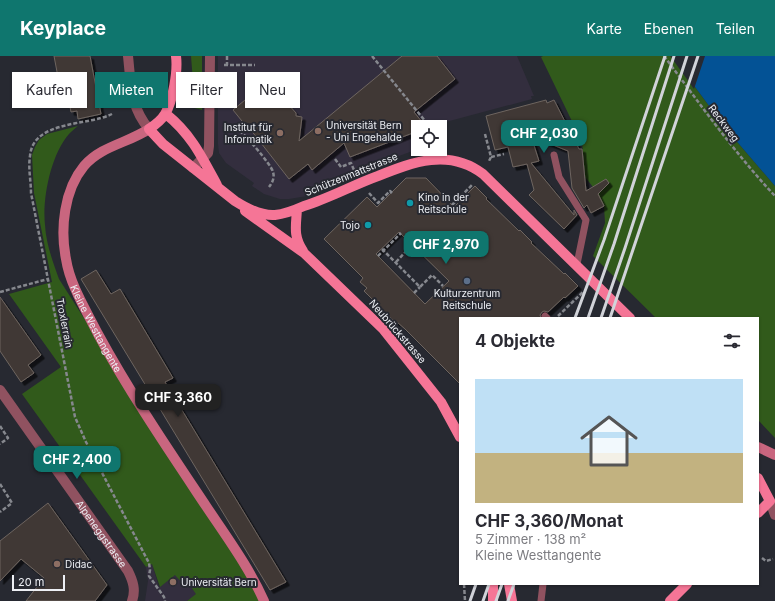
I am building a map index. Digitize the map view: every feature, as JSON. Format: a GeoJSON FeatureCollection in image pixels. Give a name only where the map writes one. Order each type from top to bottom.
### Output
{"type":"FeatureCollection","features":[{"type":"Feature","properties":{"kind":"main road"},"geometry":{"type":"LineString","coordinates":[[149,129],[160,121],[166,114],[175,80],[177,65],[176,56]]}},
{"type":"Feature","properties":{"kind":"main road","name":"Schützenmattstrasse"},"geometry":{"type":"LineString","coordinates":[[166,114],[186,132],[203,158],[219,188]]}},
{"type":"Feature","properties":{"kind":"main road","name":"Schützenmattstrasse"},"geometry":{"type":"LineString","coordinates":[[149,129],[163,144],[235,201],[246,208],[274,215],[284,214],[414,162],[431,159],[445,159],[463,164],[483,174],[629,317]]}},
{"type":"Feature","properties":{"kind":"main road","name":"Kleine Westtangente"},"geometry":{"type":"LineString","coordinates":[[149,129],[138,137],[104,150],[93,157],[84,166],[76,178],[67,205],[64,225],[66,260],[81,301],[123,379],[239,557],[264,601]]}},
{"type":"Feature","properties":{"kind":"main road","name":"Neubrückstrasse"},"geometry":{"type":"LineString","coordinates":[[235,201],[246,211],[304,253],[383,328],[441,402],[459,435]]}},
{"type":"Feature","properties":{"kind":"main road","name":"Neubrückstrasse"},"geometry":{"type":"LineString","coordinates":[[297,209],[295,234],[297,242],[304,253]]}},
{"type":"Feature","properties":{"kind":"main road"},"geometry":{"type":"LineString","coordinates":[[759,447],[775,455]]}},
{"type":"Feature","properties":{"kind":"main road"},"geometry":{"type":"LineString","coordinates":[[759,480],[772,499],[759,512]]}},
{"type":"Feature","properties":{"kind":"main road"},"geometry":{"type":"LineString","coordinates":[[493,585],[493,601]]}},
{"type":"Feature","properties":{"kind":"main road"},"geometry":{"type":"LineString","coordinates":[[509,585],[512,601]]}},
{"type":"Feature","properties":{"kind":"main road"},"geometry":{"type":"LineString","coordinates":[[670,601],[686,585]]}},
{"type":"Feature","properties":{"kind":"street"},"geometry":{"type":"LineString","coordinates":[[128,56],[134,101],[141,120],[149,129]]}},
{"type":"Feature","properties":{"kind":"street"},"geometry":{"type":"LineString","coordinates":[[193,168],[208,153],[210,56]]}},
{"type":"Feature","properties":{"kind":"street","name":"Alpeneggstrasse"},"geometry":{"type":"LineString","coordinates":[[0,390],[128,571],[133,580],[134,587],[134,596],[132,601]]}},
{"type":"Feature","properties":{"kind":"street"},"geometry":{"type":"LineString","coordinates":[[772,499],[775,515]]}},
{"type":"Feature","properties":{"kind":"lane"},"geometry":{"type":"LineString","coordinates":[[554,155],[559,177],[586,220],[576,264]]}},
{"type":"Feature","properties":{"kind":"lane"},"geometry":{"type":"LineString","coordinates":[[541,601],[543,585]]}},
{"type":"Feature","properties":{"kind":"path"},"geometry":{"type":"LineString","coordinates":[[227,56],[228,65],[255,65]]}},
{"type":"Feature","properties":{"kind":"path"},"geometry":{"type":"LineString","coordinates":[[372,56],[424,120]]}},
{"type":"Feature","properties":{"kind":"path","name":"Reckweg"},"geometry":{"type":"LineString","coordinates":[[664,56],[724,138],[754,174],[775,196]]}},
{"type":"Feature","properties":{"kind":"path","name":"Troxlerrain"},"geometry":{"type":"LineString","coordinates":[[112,114],[46,132],[38,138],[32,147],[30,155],[31,193],[70,393],[80,430],[149,562],[149,576],[164,597],[164,601]]}},
{"type":"Feature","properties":{"kind":"path"},"geometry":{"type":"LineString","coordinates":[[222,124],[232,126],[239,130],[271,168],[274,176],[269,187]]}},
{"type":"Feature","properties":{"kind":"path"},"geometry":{"type":"LineString","coordinates":[[485,134],[492,158]]}},
{"type":"Feature","properties":{"kind":"path"},"geometry":{"type":"LineString","coordinates":[[489,161],[492,158],[504,154]]}},
{"type":"Feature","properties":{"kind":"path"},"geometry":{"type":"LineString","coordinates":[[335,160],[341,167],[351,163],[354,170]]}},
{"type":"Feature","properties":{"kind":"path"},"geometry":{"type":"LineString","coordinates":[[452,205],[483,174]]}},
{"type":"Feature","properties":{"kind":"path"},"geometry":{"type":"LineString","coordinates":[[378,203],[390,191],[392,192]]}},
{"type":"Feature","properties":{"kind":"path"},"geometry":{"type":"LineString","coordinates":[[378,256],[396,236],[401,233]]}},
{"type":"Feature","properties":{"kind":"path"},"geometry":{"type":"LineString","coordinates":[[396,262],[412,245]]}},
{"type":"Feature","properties":{"kind":"path"},"geometry":{"type":"LineString","coordinates":[[383,249],[420,287]]}},
{"type":"Feature","properties":{"kind":"path"},"geometry":{"type":"LineString","coordinates":[[414,293],[432,275],[443,286]]}},
{"type":"Feature","properties":{"kind":"path"},"geometry":{"type":"LineString","coordinates":[[0,292],[48,279]]}},
{"type":"Feature","properties":{"kind":"path"},"geometry":{"type":"LineString","coordinates":[[558,317],[593,281]]}},
{"type":"Feature","properties":{"kind":"path"},"geometry":{"type":"LineString","coordinates":[[560,317],[562,313]]}},
{"type":"Feature","properties":{"kind":"path"},"geometry":{"type":"LineString","coordinates":[[0,426],[8,438],[0,444]]}},
{"type":"Feature","properties":{"kind":"path"},"geometry":{"type":"LineString","coordinates":[[0,484],[12,503],[0,512]]}},
{"type":"Feature","properties":{"kind":"path"},"geometry":{"type":"LineString","coordinates":[[762,558],[766,561],[774,559]]}},
{"type":"Feature","properties":{"kind":"path"},"geometry":{"type":"LineString","coordinates":[[464,585],[465,601]]}},
{"type":"Feature","properties":{"kind":"shaded area","name":"Universität Bern - Uni Engehalde"},"geometry":{"type":"Polygon","coordinates":[[[218,56],[517,56],[534,96],[531,96],[532,99],[447,122],[447,120],[411,120],[411,152],[369,167],[370,171],[307,196],[280,199],[264,194],[252,186],[254,183],[226,163],[219,153],[218,108],[237,108],[237,72],[218,72],[218,56]]]}},
{"type":"Feature","properties":{"kind":"shaded area","name":"Universität Bern"},"geometry":{"type":"Polygon","coordinates":[[[152,564],[159,587],[176,574],[187,581],[197,594],[187,601],[145,601],[148,581],[146,567],[152,564]]]}},
{"type":"Feature","properties":{"kind":"green space"},"geometry":{"type":"Polygon","coordinates":[[[191,56],[202,56],[202,72],[192,72],[191,56]]]}},
{"type":"Feature","properties":{"kind":"green space"},"geometry":{"type":"Polygon","coordinates":[[[672,56],[727,130],[775,186],[775,438],[759,421],[759,317],[655,317],[593,256],[605,223],[604,206],[593,187],[585,177],[582,142],[541,57],[672,56]]]}},
{"type":"Feature","properties":{"kind":"green space"},"geometry":{"type":"Polygon","coordinates":[[[78,126],[69,134],[57,153],[49,177],[45,203],[44,214],[47,239],[59,279],[264,601],[187,601],[196,594],[187,581],[183,584],[175,575],[160,587],[152,564],[146,567],[22,394],[61,367],[9,294],[52,282],[34,193],[32,155],[39,140],[47,134],[78,126]]]}},
{"type":"Feature","properties":{"kind":"water"},"geometry":{"type":"Polygon","coordinates":[[[672,56],[775,56],[775,186],[727,130],[672,56]]]}},
{"type":"Feature","properties":{"kind":"pier"},"geometry":{"type":"Polygon","coordinates":[[[670,56],[705,56],[694,89],[671,57],[670,56]]]}},
{"type":"Feature","properties":{"kind":"building"},"geometry":{"type":"Polygon","coordinates":[[[54,56],[90,56],[95,82],[95,108],[100,108],[101,114],[78,119],[77,111],[71,112],[70,108],[87,108],[87,72],[57,72],[54,56]]]}},
{"type":"Feature","properties":{"kind":"building"},"geometry":{"type":"Polygon","coordinates":[[[402,56],[437,56],[455,79],[414,112],[420,120],[411,120],[411,134],[350,157],[344,143],[312,170],[308,164],[289,179],[247,125],[246,126],[233,110],[245,100],[245,108],[292,108],[296,113],[296,116],[302,117],[299,141],[402,56]]]}},
{"type":"Feature","properties":{"kind":"building"},"geometry":{"type":"Polygon","coordinates":[[[546,100],[547,103],[554,100],[579,149],[582,149],[586,191],[606,179],[609,183],[598,194],[604,206],[591,213],[587,205],[584,208],[572,188],[568,151],[531,136],[539,161],[531,163],[574,215],[574,210],[577,215],[564,229],[529,195],[534,190],[527,164],[513,167],[508,147],[495,150],[486,116],[546,100]]]}},
{"type":"Feature","properties":{"kind":"building"},"geometry":{"type":"Polygon","coordinates":[[[406,178],[426,178],[454,207],[475,186],[487,198],[486,199],[532,242],[531,243],[578,286],[548,312],[542,312],[541,317],[459,317],[459,383],[405,329],[397,322],[396,323],[364,291],[367,288],[360,282],[363,278],[324,239],[367,197],[377,207],[406,178]],[[399,232],[376,254],[425,304],[449,281],[399,232]]]}},
{"type":"Feature","properties":{"kind":"building"},"geometry":{"type":"Polygon","coordinates":[[[96,270],[111,294],[120,289],[173,378],[165,382],[286,582],[270,590],[81,279],[96,270]]]}},
{"type":"Feature","properties":{"kind":"building"},"geometry":{"type":"Polygon","coordinates":[[[0,297],[41,355],[28,365],[34,373],[21,382],[0,351],[0,297]]]}},
{"type":"Feature","properties":{"kind":"building"},"geometry":{"type":"Polygon","coordinates":[[[48,503],[107,585],[95,601],[26,601],[44,578],[21,559],[0,581],[0,541],[48,503]]]}},
{"type":"Feature","properties":{"kind":"railway"},"geometry":{"type":"LineString","coordinates":[[575,317],[604,240],[665,56]]}},
{"type":"Feature","properties":{"kind":"railway"},"geometry":{"type":"LineString","coordinates":[[588,317],[614,244],[674,56]]}},
{"type":"Feature","properties":{"kind":"railway"},"geometry":{"type":"LineString","coordinates":[[601,317],[687,56]]}},
{"type":"Feature","properties":{"kind":"railway"},"geometry":{"type":"LineString","coordinates":[[610,317],[698,56]]}},
{"type":"Feature","properties":{"kind":"railway"},"geometry":{"type":"LineString","coordinates":[[470,601],[476,585]]}},
{"type":"Feature","properties":{"kind":"railway"},"geometry":{"type":"LineString","coordinates":[[483,601],[489,585]]}},
{"type":"Feature","properties":{"kind":"railway"},"geometry":{"type":"LineString","coordinates":[[496,601],[502,585]]}},
{"type":"Feature","properties":{"kind":"railway"},"geometry":{"type":"LineString","coordinates":[[508,601],[514,585]]}},
{"type":"Feature","properties":{"kind":"place","name":"Universität Bern - Uni Engehalde"},"geometry":{"type":"Point","coordinates":[318,131]}},
{"type":"Feature","properties":{"kind":"place","name":"Institut für Informatik"},"geometry":{"type":"Point","coordinates":[280,133]}},
{"type":"Feature","properties":{"kind":"place","name":"Kino in der Reitschule"},"geometry":{"type":"Point","coordinates":[410,203]}},
{"type":"Feature","properties":{"kind":"place","name":"Tojo"},"geometry":{"type":"Point","coordinates":[368,225]}},
{"type":"Feature","properties":{"kind":"place","name":"Kulturzentrum Reitschule"},"geometry":{"type":"Point","coordinates":[467,281]}},
{"type":"Feature","properties":{"kind":"place","name":"Didac"},"geometry":{"type":"Point","coordinates":[57,564]}},
{"type":"Feature","properties":{"kind":"place","name":"Universität Bern"},"geometry":{"type":"Point","coordinates":[173,582]}}]}
